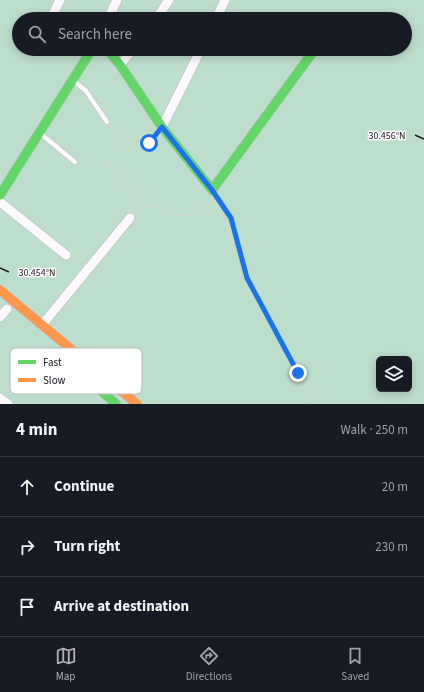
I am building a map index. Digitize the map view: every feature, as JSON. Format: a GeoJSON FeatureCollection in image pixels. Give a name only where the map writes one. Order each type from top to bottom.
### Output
{"type":"FeatureCollection","features":[{"type":"Feature","properties":{"kind":"main road"},"geometry":{"type":"LineString","coordinates":[[0,195],[88,56]]}},
{"type":"Feature","properties":{"kind":"main road"},"geometry":{"type":"LineString","coordinates":[[113,56],[162,127],[212,190],[310,56]]}},
{"type":"Feature","properties":{"kind":"main road"},"geometry":{"type":"LineString","coordinates":[[0,290],[70,348]]}},
{"type":"Feature","properties":{"kind":"main road"},"geometry":{"type":"LineString","coordinates":[[105,394],[116,404]]}},
{"type":"Feature","properties":{"kind":"main road"},"geometry":{"type":"LineString","coordinates":[[125,394],[137,404]]}},
{"type":"Feature","properties":{"kind":"street"},"geometry":{"type":"LineString","coordinates":[[54,12],[60,0]]}},
{"type":"Feature","properties":{"kind":"street"},"geometry":{"type":"LineString","coordinates":[[111,12],[117,0]]}},
{"type":"Feature","properties":{"kind":"street"},"geometry":{"type":"LineString","coordinates":[[161,12],[169,0]]}},
{"type":"Feature","properties":{"kind":"street"},"geometry":{"type":"LineString","coordinates":[[219,12],[224,2]]}},
{"type":"Feature","properties":{"kind":"street"},"geometry":{"type":"LineString","coordinates":[[120,65],[127,56]]}},
{"type":"Feature","properties":{"kind":"street"},"geometry":{"type":"LineString","coordinates":[[162,127],[198,56]]}},
{"type":"Feature","properties":{"kind":"street"},"geometry":{"type":"LineString","coordinates":[[0,202],[66,255]]}},
{"type":"Feature","properties":{"kind":"street"},"geometry":{"type":"LineString","coordinates":[[42,325],[130,218]]}},
{"type":"Feature","properties":{"kind":"street"},"geometry":{"type":"LineString","coordinates":[[0,317],[7,309]]}},
{"type":"Feature","properties":{"kind":"street"},"geometry":{"type":"LineString","coordinates":[[2,394],[8,404]]}},
{"type":"Feature","properties":{"kind":"lane"},"geometry":{"type":"LineString","coordinates":[[73,80],[86,90],[107,122]]}},
{"type":"Feature","properties":{"kind":"lane"},"geometry":{"type":"LineString","coordinates":[[40,133],[75,162]]}},
{"type":"Feature","properties":{"kind":"lane"},"geometry":{"type":"LineString","coordinates":[[212,190],[231,218]]}},
{"type":"Feature","properties":{"kind":"path"},"geometry":{"type":"LineString","coordinates":[[224,2],[240,12]]}},
{"type":"Feature","properties":{"kind":"path"},"geometry":{"type":"LineString","coordinates":[[107,122],[123,140],[137,145],[149,143],[162,127]]}},
{"type":"Feature","properties":{"kind":"path"},"geometry":{"type":"LineString","coordinates":[[123,140],[111,156],[110,169],[140,205],[156,205],[178,215],[191,215],[212,190]]}},
{"type":"Feature","properties":{"kind":"path"},"geometry":{"type":"LineString","coordinates":[[231,218],[247,278],[298,373],[312,404]]}},
{"type":"Feature","properties":{"kind":"path"},"geometry":{"type":"LineString","coordinates":[[38,348],[44,340]]}},
{"type":"Feature","properties":{"kind":"path"},"geometry":{"type":"LineString","coordinates":[[2,394],[10,384]]}},
{"type":"Feature","properties":{"kind":"green space"},"geometry":{"type":"Polygon","coordinates":[[[0,0],[424,0],[424,404],[0,404],[0,0]]]}},
{"type":"Feature","properties":{"kind":"traffic: fast"},"geometry":{"type":"LineString","coordinates":[[0,195],[88,56]]}},
{"type":"Feature","properties":{"kind":"traffic: fast"},"geometry":{"type":"LineString","coordinates":[[113,56],[162,127],[212,190],[310,56]]}},
{"type":"Feature","properties":{"kind":"traffic: fast"},"geometry":{"type":"LineString","coordinates":[[105,394],[116,404]]}},
{"type":"Feature","properties":{"kind":"traffic: slow"},"geometry":{"type":"LineString","coordinates":[[0,290],[70,348]]}},
{"type":"Feature","properties":{"kind":"traffic: slow"},"geometry":{"type":"LineString","coordinates":[[125,394],[137,404]]}},
{"type":"Feature","properties":{"kind":"route"},"geometry":{"type":"LineString","coordinates":[[149,143],[162,127],[212,190],[231,218],[247,278],[298,373]]}}]}
